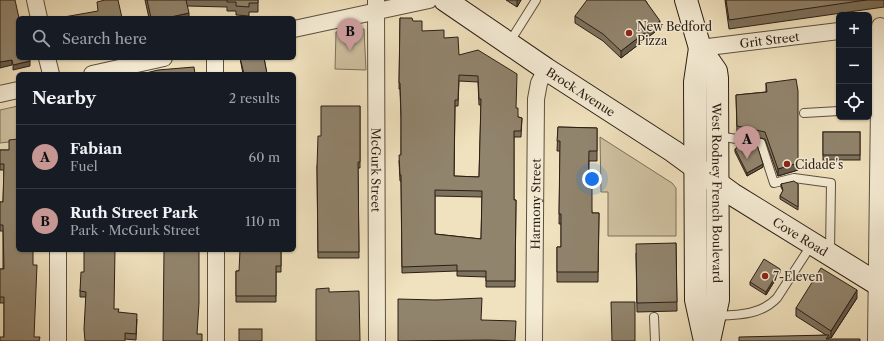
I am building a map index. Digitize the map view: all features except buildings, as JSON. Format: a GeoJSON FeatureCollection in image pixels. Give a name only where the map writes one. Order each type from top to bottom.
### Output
{"type":"FeatureCollection","features":[{"type":"Feature","properties":{"kind":"main road","name":"Brock Avenue"},"geometry":{"type":"LineString","coordinates":[[445,0],[546,69],[718,182]]}},
{"type":"Feature","properties":{"kind":"main road","name":"West Rodney French Boulevard"},"geometry":{"type":"LineString","coordinates":[[686,0],[700,48],[716,72],[718,300],[709,341]]}},
{"type":"Feature","properties":{"kind":"main road","name":"West Rodney French Boulevard"},"geometry":{"type":"LineString","coordinates":[[700,48],[696,75],[696,300],[705,341]]}},
{"type":"Feature","properties":{"kind":"main road","name":"Cove Road"},"geometry":{"type":"LineString","coordinates":[[718,182],[732,194],[880,286]]}},
{"type":"Feature","properties":{"kind":"street"},"geometry":{"type":"LineString","coordinates":[[35,0],[39,16]]}},
{"type":"Feature","properties":{"kind":"street"},"geometry":{"type":"LineString","coordinates":[[296,29],[376,6],[429,0]]}},
{"type":"Feature","properties":{"kind":"street","name":"McGurk Street"},"geometry":{"type":"LineString","coordinates":[[376,6],[377,341]]}},
{"type":"Feature","properties":{"kind":"street"},"geometry":{"type":"LineString","coordinates":[[876,341],[880,286],[874,110],[878,26]]}},
{"type":"Feature","properties":{"kind":"street","name":"Grit Street"},"geometry":{"type":"LineString","coordinates":[[700,48],[836,31]]}},
{"type":"Feature","properties":{"kind":"street"},"geometry":{"type":"LineString","coordinates":[[48,60],[51,72]]}},
{"type":"Feature","properties":{"kind":"street"},"geometry":{"type":"LineString","coordinates":[[101,72],[155,60]]}},
{"type":"Feature","properties":{"kind":"street"},"geometry":{"type":"LineString","coordinates":[[215,60],[215,72]]}},
{"type":"Feature","properties":{"kind":"street","name":"Harmony Street"},"geometry":{"type":"LineString","coordinates":[[534,341],[536,99],[539,83],[546,69]]}},
{"type":"Feature","properties":{"kind":"street"},"geometry":{"type":"LineString","coordinates":[[0,94],[16,90]]}},
{"type":"Feature","properties":{"kind":"street"},"geometry":{"type":"LineString","coordinates":[[58,252],[58,341]]}},
{"type":"Feature","properties":{"kind":"street"},"geometry":{"type":"LineString","coordinates":[[216,252],[216,341]]}},
{"type":"Feature","properties":{"kind":"lane"},"geometry":{"type":"LineString","coordinates":[[509,44],[536,0]]}},
{"type":"Feature","properties":{"kind":"lane"},"geometry":{"type":"LineString","coordinates":[[804,113],[836,111]]}},
{"type":"Feature","properties":{"kind":"lane"},"geometry":{"type":"LineString","coordinates":[[717,136],[761,143],[774,183],[794,178],[831,183],[830,255]]}},
{"type":"Feature","properties":{"kind":"lane"},"geometry":{"type":"LineString","coordinates":[[714,316],[747,313],[760,310],[770,305],[777,298],[812,243]]}},
{"type":"Feature","properties":{"kind":"lane"},"geometry":{"type":"LineString","coordinates":[[654,317],[655,341]]}},
{"type":"Feature","properties":{"kind":"shaded area"},"geometry":{"type":"Polygon","coordinates":[[[364,29],[366,70],[335,69],[336,32],[364,29]]]}},
{"type":"Feature","properties":{"kind":"shaded area"},"geometry":{"type":"Polygon","coordinates":[[[16,106],[16,141],[0,143],[0,110],[16,106]]]}},
{"type":"Feature","properties":{"kind":"shaded area"},"geometry":{"type":"Polygon","coordinates":[[[600,137],[672,183],[676,188],[676,236],[608,236],[608,192],[601,192],[600,137]]]}},
{"type":"Feature","properties":{"kind":"place","name":"New Bedford Pizza"},"geometry":{"type":"Point","coordinates":[629,33]}},
{"type":"Feature","properties":{"kind":"place","name":"Ruth Street Park"},"geometry":{"type":"Point","coordinates":[350,51]}},
{"type":"Feature","properties":{"kind":"place","name":"Fabian"},"geometry":{"type":"Point","coordinates":[747,159]}},
{"type":"Feature","properties":{"kind":"place","name":"Cidade's"},"geometry":{"type":"Point","coordinates":[787,164]}},
{"type":"Feature","properties":{"kind":"place","name":"7-Eleven"},"geometry":{"type":"Point","coordinates":[765,276]}}]}
